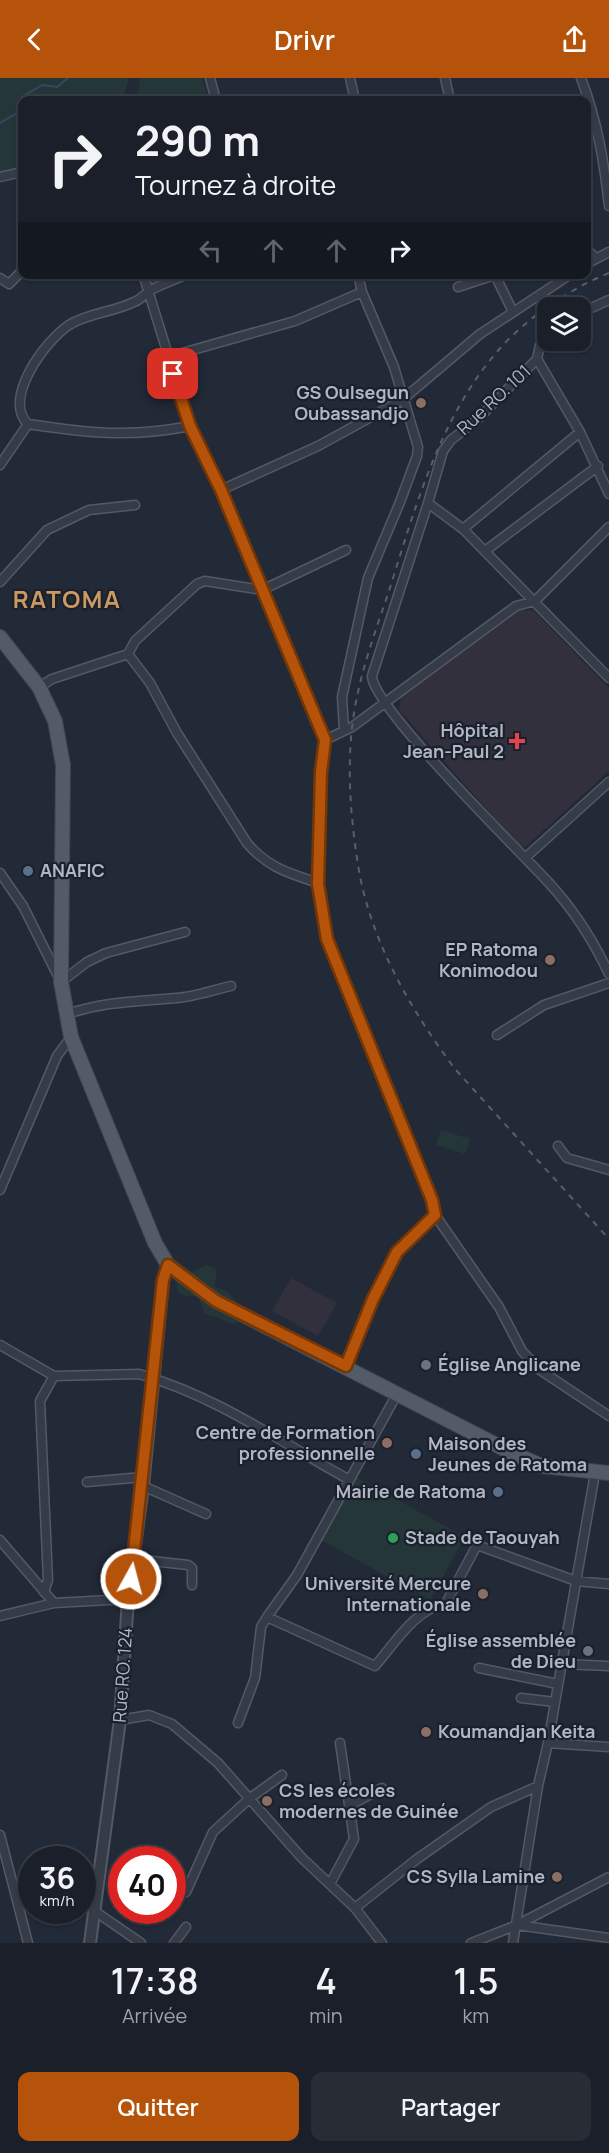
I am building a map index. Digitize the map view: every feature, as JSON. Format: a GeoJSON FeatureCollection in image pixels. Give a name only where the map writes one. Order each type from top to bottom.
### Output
{"type":"FeatureCollection","features":[{"type":"Feature","properties":{"kind":"main road"},"geometry":{"type":"LineString","coordinates":[[0,637],[39,687],[55,721],[63,765],[61,982],[71,1037],[155,1243],[168,1265],[216,1301],[542,1466],[602,1473]]}},
{"type":"Feature","properties":{"kind":"street"},"geometry":{"type":"LineString","coordinates":[[210,78],[215,96]]}},
{"type":"Feature","properties":{"kind":"street"},"geometry":{"type":"LineString","coordinates":[[350,78],[354,96]]}},
{"type":"Feature","properties":{"kind":"street"},"geometry":{"type":"LineString","coordinates":[[445,78],[449,96]]}},
{"type":"Feature","properties":{"kind":"street"},"geometry":{"type":"LineString","coordinates":[[581,78],[588,96]]}},
{"type":"Feature","properties":{"kind":"street"},"geometry":{"type":"LineString","coordinates":[[591,104],[603,153],[609,206]]}},
{"type":"Feature","properties":{"kind":"street"},"geometry":{"type":"LineString","coordinates":[[0,177],[18,173]]}},
{"type":"Feature","properties":{"kind":"street"},"geometry":{"type":"LineString","coordinates":[[591,261],[609,252]]}},
{"type":"Feature","properties":{"kind":"street"},"geometry":{"type":"LineString","coordinates":[[591,254],[596,258]]}},
{"type":"Feature","properties":{"kind":"street"},"geometry":{"type":"LineString","coordinates":[[0,278],[9,284],[18,275]]}},
{"type":"Feature","properties":{"kind":"street"},"geometry":{"type":"LineString","coordinates":[[145,279],[190,426],[221,490],[325,740],[321,772],[318,884],[327,939],[432,1200],[435,1215],[500,1307],[522,1351],[540,1370],[609,1416]]}},
{"type":"Feature","properties":{"kind":"street"},"geometry":{"type":"LineString","coordinates":[[176,279],[149,291],[136,302],[69,325],[42,351],[25,382],[17,403],[20,417],[28,424],[92,433],[150,434],[190,426]]}},
{"type":"Feature","properties":{"kind":"street"},"geometry":{"type":"LineString","coordinates":[[344,730],[342,697],[368,578],[417,456],[418,447],[402,400],[394,367],[362,292],[359,279]]}},
{"type":"Feature","properties":{"kind":"street"},"geometry":{"type":"LineString","coordinates":[[458,287],[483,279]]}},
{"type":"Feature","properties":{"kind":"street"},"geometry":{"type":"LineString","coordinates":[[497,279],[513,312]]}},
{"type":"Feature","properties":{"kind":"street"},"geometry":{"type":"LineString","coordinates":[[221,490],[318,446],[402,400],[480,334],[563,279]]}},
{"type":"Feature","properties":{"kind":"street"},"geometry":{"type":"LineString","coordinates":[[168,357],[295,321],[362,292]]}},
{"type":"Feature","properties":{"kind":"street"},"geometry":{"type":"LineString","coordinates":[[591,308],[609,300]]}},
{"type":"Feature","properties":{"kind":"street","name":"Rue RO. 101"},"geometry":{"type":"LineString","coordinates":[[539,351],[537,359],[478,419],[451,440],[443,451],[372,676],[375,689],[385,703],[474,806],[550,884],[598,951],[609,974]]}},
{"type":"Feature","properties":{"kind":"street"},"geometry":{"type":"LineString","coordinates":[[537,359],[580,432],[598,466],[609,494]]}},
{"type":"Feature","properties":{"kind":"street"},"geometry":{"type":"LineString","coordinates":[[0,465],[28,424]]}},
{"type":"Feature","properties":{"kind":"street"},"geometry":{"type":"LineString","coordinates":[[463,529],[580,432]]}},
{"type":"Feature","properties":{"kind":"street"},"geometry":{"type":"LineString","coordinates":[[485,551],[598,466]]}},
{"type":"Feature","properties":{"kind":"street"},"geometry":{"type":"LineString","coordinates":[[428,503],[463,529],[609,678]]}},
{"type":"Feature","properties":{"kind":"street"},"geometry":{"type":"LineString","coordinates":[[0,582],[47,530],[88,510],[135,505]]}},
{"type":"Feature","properties":{"kind":"street"},"geometry":{"type":"LineString","coordinates":[[325,740],[385,703],[516,606],[535,601],[609,527]]}},
{"type":"Feature","properties":{"kind":"street"},"geometry":{"type":"LineString","coordinates":[[39,687],[52,679],[128,654],[135,641],[197,584],[205,581],[262,590],[346,550]]}},
{"type":"Feature","properties":{"kind":"street"},"geometry":{"type":"LineString","coordinates":[[128,654],[150,683],[177,733],[247,843],[260,859],[274,867],[318,884]]}},
{"type":"Feature","properties":{"kind":"street"},"geometry":{"type":"LineString","coordinates":[[525,858],[609,782]]}},
{"type":"Feature","properties":{"kind":"street"},"geometry":{"type":"LineString","coordinates":[[0,873],[23,906],[61,982],[87,962],[106,953],[185,932]]}},
{"type":"Feature","properties":{"kind":"street"},"geometry":{"type":"LineString","coordinates":[[497,1035],[544,1005],[609,983]]}},
{"type":"Feature","properties":{"kind":"street"},"geometry":{"type":"LineString","coordinates":[[67,1014],[97,1005],[127,1000],[178,998],[231,986]]}},
{"type":"Feature","properties":{"kind":"street"},"geometry":{"type":"LineString","coordinates":[[0,1190],[57,1056],[71,1037]]}},
{"type":"Feature","properties":{"kind":"street"},"geometry":{"type":"LineString","coordinates":[[558,1146],[567,1158],[609,1170]]}},
{"type":"Feature","properties":{"kind":"street"},"geometry":{"type":"LineString","coordinates":[[346,1366],[373,1299],[397,1252],[435,1215]]}},
{"type":"Feature","properties":{"kind":"street","name":"Rue RO. 124"},"geometry":{"type":"LineString","coordinates":[[96,1912],[120,1720],[128,1599],[143,1482],[152,1378],[163,1280],[168,1265]]}},
{"type":"Feature","properties":{"kind":"street"},"geometry":{"type":"LineString","coordinates":[[0,1345],[54,1376],[139,1374],[152,1378],[195,1395],[258,1425],[273,1437],[348,1479]]}},
{"type":"Feature","properties":{"kind":"street"},"geometry":{"type":"LineString","coordinates":[[44,1592],[48,1580],[40,1401],[54,1376]]}},
{"type":"Feature","properties":{"kind":"street"},"geometry":{"type":"LineString","coordinates":[[238,1723],[255,1678],[261,1627],[297,1575],[397,1394]]}},
{"type":"Feature","properties":{"kind":"street"},"geometry":{"type":"LineString","coordinates":[[513,1943],[538,1786],[548,1743],[576,1581],[602,1473]]}},
{"type":"Feature","properties":{"kind":"street"},"geometry":{"type":"LineString","coordinates":[[87,1482],[143,1482],[206,1514]]}},
{"type":"Feature","properties":{"kind":"street"},"geometry":{"type":"LineString","coordinates":[[0,1540],[54,1603]]}},
{"type":"Feature","properties":{"kind":"street"},"geometry":{"type":"LineString","coordinates":[[267,1617],[375,1666],[419,1615],[432,1606],[446,1603],[477,1545],[576,1581],[609,1584]]}},
{"type":"Feature","properties":{"kind":"street"},"geometry":{"type":"LineString","coordinates":[[133,1559],[188,1565],[192,1568],[192,1585]]}},
{"type":"Feature","properties":{"kind":"street"},"geometry":{"type":"LineString","coordinates":[[0,1616],[54,1603],[128,1599]]}},
{"type":"Feature","properties":{"kind":"street"},"geometry":{"type":"LineString","coordinates":[[562,1664],[609,1666]]}},
{"type":"Feature","properties":{"kind":"street"},"geometry":{"type":"LineString","coordinates":[[479,1668],[558,1684]]}},
{"type":"Feature","properties":{"kind":"street"},"geometry":{"type":"LineString","coordinates":[[521,1698],[555,1702]]}},
{"type":"Feature","properties":{"kind":"street"},"geometry":{"type":"LineString","coordinates":[[120,1720],[149,1715],[172,1724],[218,1763],[302,1858],[355,1908],[382,1943]]}},
{"type":"Feature","properties":{"kind":"street"},"geometry":{"type":"LineString","coordinates":[[330,1884],[354,1839],[351,1805],[340,1743]]}},
{"type":"Feature","properties":{"kind":"street"},"geometry":{"type":"LineString","coordinates":[[548,1743],[609,1747]]}},
{"type":"Feature","properties":{"kind":"street"},"geometry":{"type":"LineString","coordinates":[[186,1892],[213,1832],[249,1799],[282,1775]]}},
{"type":"Feature","properties":{"kind":"street"},"geometry":{"type":"LineString","coordinates":[[355,1908],[417,1859],[491,1807],[538,1786]]}},
{"type":"Feature","properties":{"kind":"street"},"geometry":{"type":"LineString","coordinates":[[351,1805],[382,1788]]}},
{"type":"Feature","properties":{"kind":"street"},"geometry":{"type":"LineString","coordinates":[[0,1835],[28,1943]]}},
{"type":"Feature","properties":{"kind":"street"},"geometry":{"type":"LineString","coordinates":[[471,1943],[517,1925],[609,1877]]}},
{"type":"Feature","properties":{"kind":"street"},"geometry":{"type":"LineString","coordinates":[[96,1912],[141,1943]]}},
{"type":"Feature","properties":{"kind":"street","name":"Rue RO. 124"},"geometry":{"type":"LineString","coordinates":[[90,1943],[94,1924]]}},
{"type":"Feature","properties":{"kind":"street"},"geometry":{"type":"LineString","coordinates":[[517,1925],[609,1938]]}},
{"type":"Feature","properties":{"kind":"street"},"geometry":{"type":"LineString","coordinates":[[174,1943],[186,1927]]}},
{"type":"Feature","properties":{"kind":"shaded area"},"geometry":{"type":"Polygon","coordinates":[[[0,78],[129,78],[123,96],[18,96],[18,174],[0,171],[0,78]]]}},
{"type":"Feature","properties":{"kind":"shaded area"},"geometry":{"type":"Polygon","coordinates":[[[140,78],[202,78],[208,96],[138,96],[140,78]]]}},
{"type":"Feature","properties":{"kind":"shaded area"},"geometry":{"type":"Polygon","coordinates":[[[150,279],[172,279],[151,288],[150,279]]]}},
{"type":"Feature","properties":{"kind":"shaded area","name":"Hôpital Jean-Paul 2"},"geometry":{"type":"Polygon","coordinates":[[[517,609],[534,611],[609,688],[609,771],[525,847],[519,846],[399,710],[401,695],[517,609]]]}},
{"type":"Feature","properties":{"kind":"shaded area"},"geometry":{"type":"Polygon","coordinates":[[[441,1130],[470,1139],[465,1154],[436,1145],[441,1130]]]}},
{"type":"Feature","properties":{"kind":"shaded area"},"geometry":{"type":"Polygon","coordinates":[[[206,1265],[217,1269],[215,1286],[229,1293],[242,1309],[236,1324],[205,1315],[198,1296],[185,1296],[177,1292],[176,1277],[182,1271],[191,1273],[206,1265]]]}},
{"type":"Feature","properties":{"kind":"shaded area"},"geometry":{"type":"Polygon","coordinates":[[[291,1278],[337,1303],[318,1336],[272,1311],[291,1278]]]}},
{"type":"Feature","properties":{"kind":"shaded area","name":"Stade de Taouyah"},"geometry":{"type":"Polygon","coordinates":[[[356,1477],[465,1537],[430,1600],[321,1540],[356,1477]]]}},
{"type":"Feature","properties":{"kind":"waterway"},"geometry":{"type":"LineString","coordinates":[[24,96],[42,85],[57,87],[68,78]]}},
{"type":"Feature","properties":{"kind":"waterway"},"geometry":{"type":"LineString","coordinates":[[0,123],[17,113],[18,110]]}},
{"type":"Feature","properties":{"kind":"railway"},"geometry":{"type":"LineString","coordinates":[[609,273],[580,286],[553,303],[504,344],[463,399],[447,429],[421,493],[367,658],[354,710],[350,762],[350,796],[358,865],[372,920],[394,973],[438,1046],[455,1069],[609,1239]]}},
{"type":"Feature","properties":{"kind":"place","name":"GS Oulsegun Oubassandjo"},"geometry":{"type":"Point","coordinates":[421,403]}},
{"type":"Feature","properties":{"kind":"place","name":"Hôpital Jean-Paul 2"},"geometry":{"type":"Point","coordinates":[517,741]}},
{"type":"Feature","properties":{"kind":"place","name":"ANAFIC"},"geometry":{"type":"Point","coordinates":[28,871]}},
{"type":"Feature","properties":{"kind":"place","name":"EP Ratoma Konimodou"},"geometry":{"type":"Point","coordinates":[550,960]}},
{"type":"Feature","properties":{"kind":"place","name":"Église Anglicane"},"geometry":{"type":"Point","coordinates":[426,1365]}},
{"type":"Feature","properties":{"kind":"place","name":"Centre de Formation professionnelle"},"geometry":{"type":"Point","coordinates":[387,1443]}},
{"type":"Feature","properties":{"kind":"place","name":"Maison des Jeunes de Ratoma"},"geometry":{"type":"Point","coordinates":[416,1454]}},
{"type":"Feature","properties":{"kind":"place","name":"Mairie de Ratoma"},"geometry":{"type":"Point","coordinates":[498,1492]}},
{"type":"Feature","properties":{"kind":"place","name":"Stade de Taouyah"},"geometry":{"type":"Point","coordinates":[393,1538]}},
{"type":"Feature","properties":{"kind":"place","name":"Université Mercure Internationale"},"geometry":{"type":"Point","coordinates":[483,1594]}},
{"type":"Feature","properties":{"kind":"place","name":"Église assemblée de Dieu"},"geometry":{"type":"Point","coordinates":[588,1651]}},
{"type":"Feature","properties":{"kind":"place","name":"Koumandjan Keita"},"geometry":{"type":"Point","coordinates":[426,1732]}},
{"type":"Feature","properties":{"kind":"place","name":"CS les écoles modernes de Guinée"},"geometry":{"type":"Point","coordinates":[267,1801]}},
{"type":"Feature","properties":{"kind":"place","name":"CS Sylla Lamine"},"geometry":{"type":"Point","coordinates":[557,1877]}},
{"type":"Feature","properties":{"kind":"district","name":"RATOMA"},"geometry":{"type":"Point","coordinates":[67,600]}},
{"type":"Feature","properties":{"kind":"route"},"geometry":{"type":"LineString","coordinates":[[131,1579],[143,1486],[163,1280],[168,1265],[216,1301],[346,1366],[373,1299],[397,1252],[435,1215],[432,1200],[327,939],[318,884],[321,858],[321,772],[325,740],[221,490],[190,426],[173,374]]}}]}
